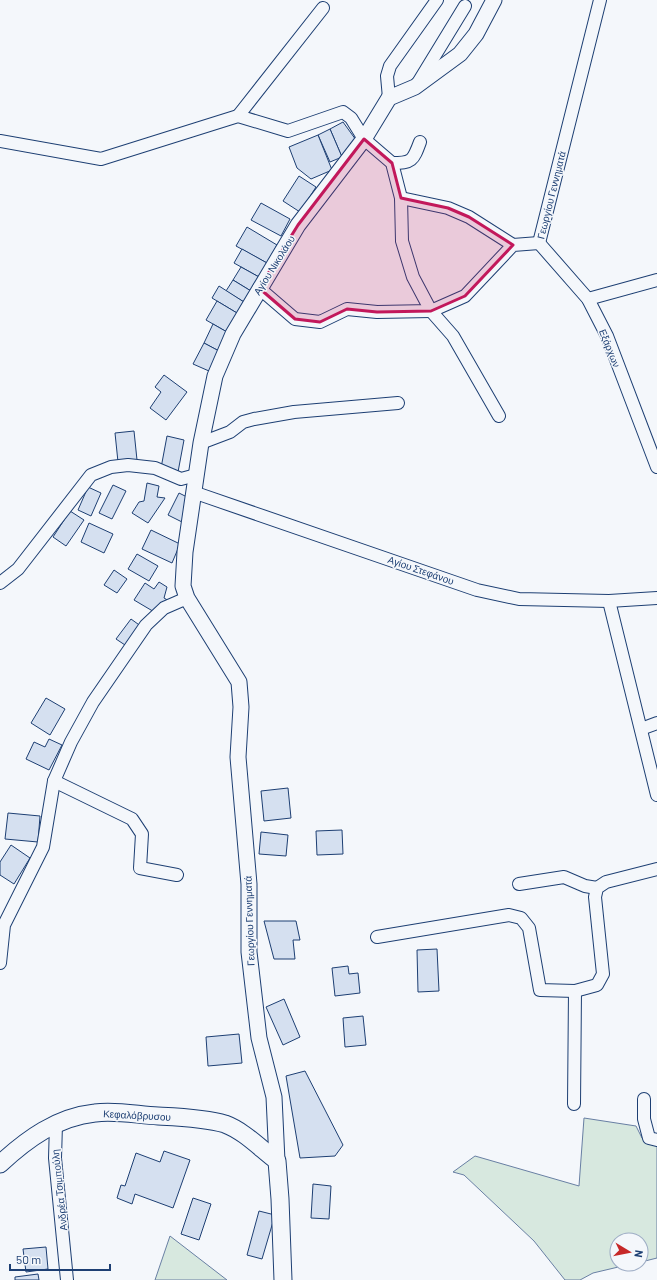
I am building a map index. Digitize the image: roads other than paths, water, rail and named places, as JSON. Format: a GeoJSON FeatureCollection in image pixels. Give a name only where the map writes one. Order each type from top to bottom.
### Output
{"type":"FeatureCollection","features":[{"type":"Feature","properties":{"kind":"main road","name":"Κεφαλόβρυσου"},"geometry":{"type":"LineString","coordinates":[[0,1164],[37,1134],[56,1124],[89,1114],[102,1112],[171,1116],[225,1124],[240,1133],[277,1161]]}},
{"type":"Feature","properties":{"kind":"main road","name":"Γεωργίου Γεννηματά"},"geometry":{"type":"LineString","coordinates":[[277,1161],[283,1280]]}},
{"type":"Feature","properties":{"kind":"street"},"geometry":{"type":"LineString","coordinates":[[437,0],[390,66],[387,76],[389,98],[415,87],[460,54],[476,34],[494,0]]}},
{"type":"Feature","properties":{"kind":"street","name":"Γεωργίου Γεννηματά"},"geometry":{"type":"LineString","coordinates":[[513,245],[539,243],[600,0]]}},
{"type":"Feature","properties":{"kind":"street"},"geometry":{"type":"LineString","coordinates":[[415,87],[465,6]]}},
{"type":"Feature","properties":{"kind":"street"},"geometry":{"type":"LineString","coordinates":[[238,116],[323,8]]}},
{"type":"Feature","properties":{"kind":"street","name":"Αγίου Νικολάου"},"geometry":{"type":"LineString","coordinates":[[187,598],[183,586],[193,492],[201,443],[214,381],[224,354],[242,316],[298,226],[364,139],[389,98]]}},
{"type":"Feature","properties":{"kind":"street"},"geometry":{"type":"LineString","coordinates":[[0,141],[101,159],[238,116],[288,131],[343,112],[351,118],[364,139],[392,163],[401,198],[402,241],[412,277],[431,311],[453,336],[499,416]]}},
{"type":"Feature","properties":{"kind":"street"},"geometry":{"type":"LineString","coordinates":[[392,163],[407,163],[415,158],[420,142]]}},
{"type":"Feature","properties":{"kind":"street"},"geometry":{"type":"LineString","coordinates":[[259,288],[295,319],[320,322],[347,309],[377,312],[431,311],[465,296],[513,245],[469,217],[448,208],[401,198]]}},
{"type":"Feature","properties":{"kind":"street","name":"Εξάρχων"},"geometry":{"type":"LineString","coordinates":[[539,243],[588,299],[607,336],[657,467]]}},
{"type":"Feature","properties":{"kind":"street"},"geometry":{"type":"LineString","coordinates":[[588,299],[657,280]]}},
{"type":"Feature","properties":{"kind":"street"},"geometry":{"type":"LineString","coordinates":[[201,443],[230,432],[243,422],[254,419],[294,412],[398,403]]}},
{"type":"Feature","properties":{"kind":"street"},"geometry":{"type":"LineString","coordinates":[[0,583],[18,569],[91,475],[111,467],[128,465],[156,468],[181,479],[196,475]]}},
{"type":"Feature","properties":{"kind":"street","name":"Αγίου Στεφάνου"},"geometry":{"type":"LineString","coordinates":[[193,492],[477,590],[519,599],[609,601],[657,598]]}},
{"type":"Feature","properties":{"kind":"street"},"geometry":{"type":"LineString","coordinates":[[0,963],[4,925],[43,847],[54,782],[71,742],[93,702],[146,625],[164,608],[187,598]]}},
{"type":"Feature","properties":{"kind":"street","name":"Γεωργίου Γεννηματά"},"geometry":{"type":"LineString","coordinates":[[187,598],[240,682],[241,707],[238,757],[249,884],[249,952],[259,1038],[274,1097],[277,1161]]}},
{"type":"Feature","properties":{"kind":"street"},"geometry":{"type":"LineString","coordinates":[[609,601],[657,795]]}},
{"type":"Feature","properties":{"kind":"street"},"geometry":{"type":"LineString","coordinates":[[641,729],[657,723]]}},
{"type":"Feature","properties":{"kind":"street"},"geometry":{"type":"LineString","coordinates":[[54,782],[132,819],[142,834],[140,868],[177,875]]}},
{"type":"Feature","properties":{"kind":"street"},"geometry":{"type":"LineString","coordinates":[[519,884],[564,877],[585,886],[597,888],[606,882],[657,870]]}},
{"type":"Feature","properties":{"kind":"street"},"geometry":{"type":"LineString","coordinates":[[377,937],[509,915],[521,918],[528,928],[540,990],[575,991],[598,985],[603,974],[595,897],[597,888]]}},
{"type":"Feature","properties":{"kind":"street"},"geometry":{"type":"LineString","coordinates":[[574,1104],[575,991]]}},
{"type":"Feature","properties":{"kind":"street"},"geometry":{"type":"LineString","coordinates":[[644,1100],[644,1119],[647,1133],[649,1138],[657,1140]]}},
{"type":"Feature","properties":{"kind":"street","name":"Ανδρέα Τσιμπούλη"},"geometry":{"type":"LineString","coordinates":[[56,1124],[55,1158],[67,1280]]}}]}
